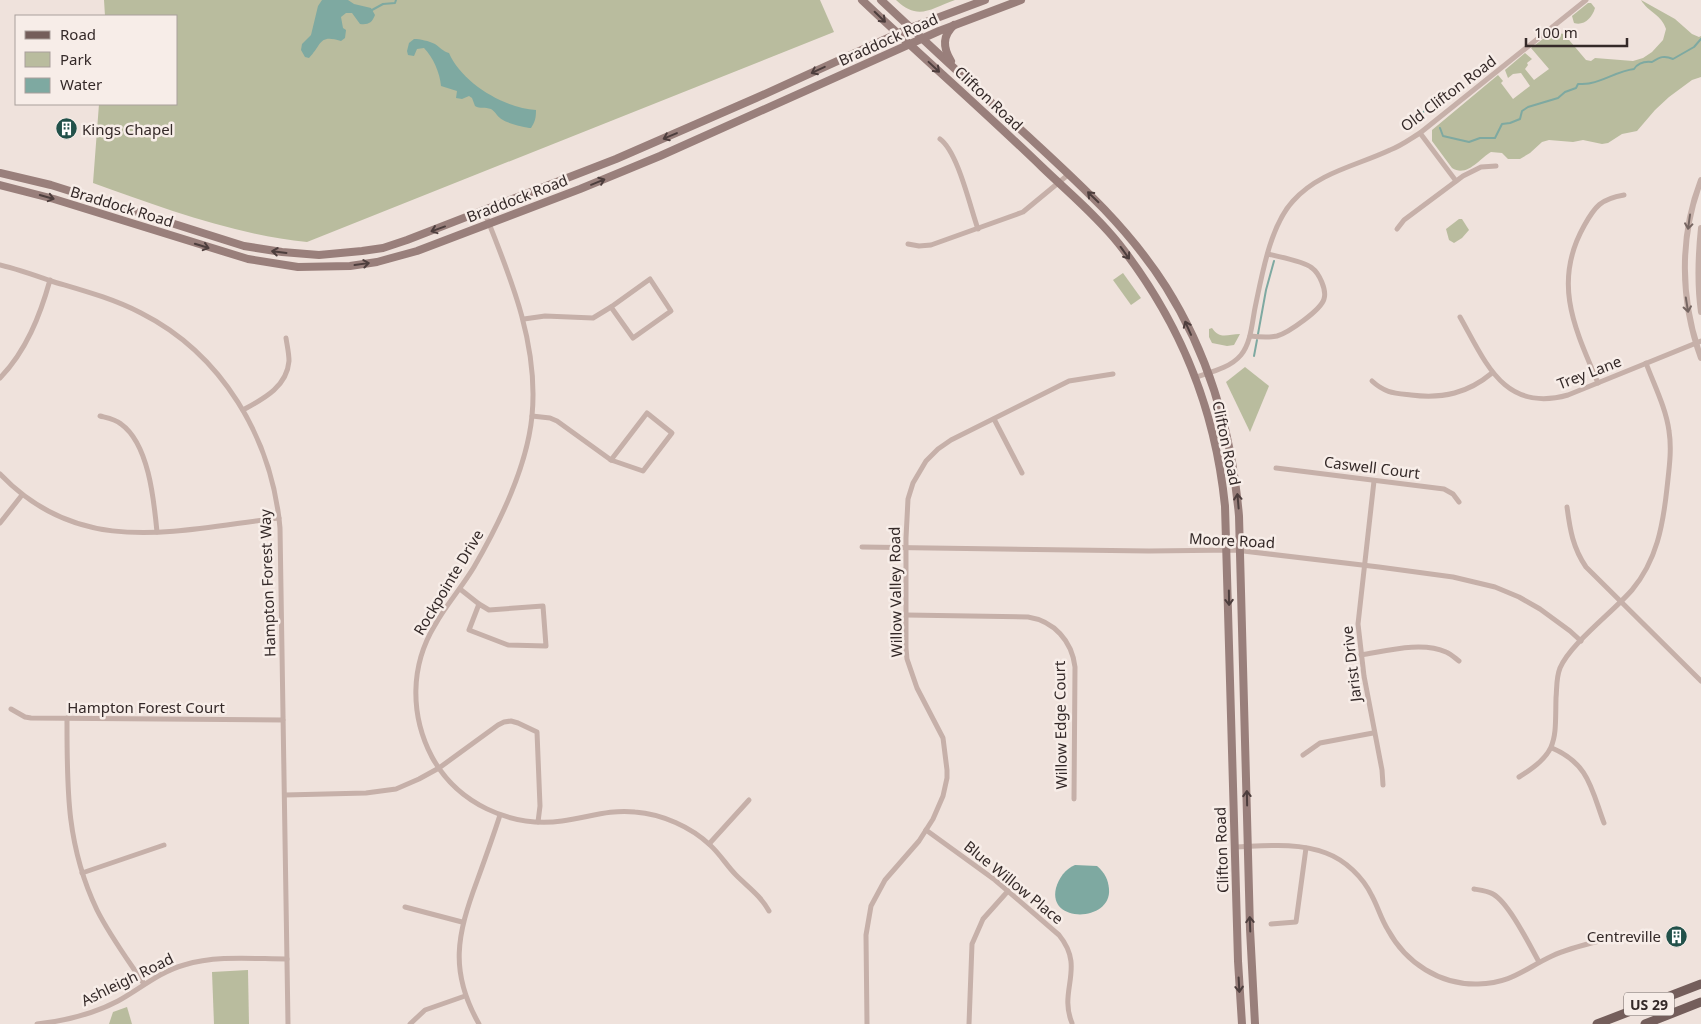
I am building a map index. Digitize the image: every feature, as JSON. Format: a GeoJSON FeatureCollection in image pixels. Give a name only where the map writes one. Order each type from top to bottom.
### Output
{"type":"FeatureCollection","features":[{"type":"Feature","properties":{"kind":"main road","name":"Clifton Road"},"geometry":{"type":"LineString","coordinates":[[862,0],[1077,200],[1118,243],[1149,284],[1173,324],[1196,377],[1207,408],[1219,458],[1225,506],[1238,961],[1242,1024]]}},
{"type":"Feature","properties":{"kind":"main road","name":"Clifton Road"},"geometry":{"type":"LineString","coordinates":[[882,0],[1069,174],[1119,224],[1166,287],[1184,318],[1209,372],[1220,406],[1235,471],[1239,516],[1250,928],[1255,1024]]}},
{"type":"Feature","properties":{"kind":"main road","name":"Braddock Road"},"geometry":{"type":"LineString","coordinates":[[0,173],[51,185],[244,246],[301,254],[347,253],[383,248],[484,211],[633,152],[910,28],[985,0]]}},
{"type":"Feature","properties":{"kind":"main road","name":"Braddock Road"},"geometry":{"type":"LineString","coordinates":[[0,185],[54,199],[248,259],[298,267],[350,266],[397,258],[489,224],[660,156],[922,38],[1021,0]]}},
{"type":"Feature","properties":{"kind":"main road"},"geometry":{"type":"LineString","coordinates":[[955,24],[948,32],[944,43],[946,52],[958,71]]}},
{"type":"Feature","properties":{"kind":"main road","name":"US 29"},"geometry":{"type":"LineString","coordinates":[[1597,1024],[1701,984]]}},
{"type":"Feature","properties":{"kind":"main road","name":"US 29"},"geometry":{"type":"LineString","coordinates":[[1645,1024],[1701,1002]]}},
{"type":"Feature","properties":{"kind":"street","name":"Old Clifton Road"},"geometry":{"type":"LineString","coordinates":[[1196,377],[1227,366],[1241,355],[1250,336],[1272,240],[1290,205],[1309,185],[1340,169],[1391,150],[1420,133],[1586,0]]}},
{"type":"Feature","properties":{"kind":"street"},"geometry":{"type":"LineString","coordinates":[[1420,133],[1456,181]]}},
{"type":"Feature","properties":{"kind":"street"},"geometry":{"type":"LineString","coordinates":[[940,139],[947,144],[953,156],[978,229]]}},
{"type":"Feature","properties":{"kind":"street"},"geometry":{"type":"LineString","coordinates":[[1397,229],[1404,220],[1456,181],[1480,167],[1496,166]]}},
{"type":"Feature","properties":{"kind":"street"},"geometry":{"type":"LineString","coordinates":[[908,244],[919,246],[931,245],[1023,212],[1069,174]]}},
{"type":"Feature","properties":{"kind":"street"},"geometry":{"type":"LineString","coordinates":[[1701,180],[1690,215],[1685,254],[1686,301],[1701,358]]}},
{"type":"Feature","properties":{"kind":"street"},"geometry":{"type":"LineString","coordinates":[[1598,383],[1578,337],[1573,319],[1568,292],[1570,268],[1577,241],[1585,224],[1595,210],[1609,198],[1624,195]]}},
{"type":"Feature","properties":{"kind":"street","name":"Rockpointe Drive"},"geometry":{"type":"LineString","coordinates":[[484,211],[524,320],[531,361],[532,416],[525,448],[514,483],[487,543],[460,589],[433,628],[422,653],[416,678],[415,693],[418,718],[428,749],[439,768],[467,796],[500,816],[538,822],[564,821],[610,811],[636,812],[650,814],[676,823],[709,844],[738,878],[757,894],[769,911]]}},
{"type":"Feature","properties":{"kind":"street"},"geometry":{"type":"LineString","coordinates":[[1701,228],[1698,294],[1701,312]]}},
{"type":"Feature","properties":{"kind":"street"},"geometry":{"type":"LineString","coordinates":[[1250,336],[1269,337],[1291,330],[1320,306],[1324,300],[1325,291],[1312,267],[1268,254]]}},
{"type":"Feature","properties":{"kind":"street","name":"Hampton Forest Way"},"geometry":{"type":"LineString","coordinates":[[0,265],[118,302],[142,314],[187,344],[209,365],[230,390],[256,435],[268,465],[279,518],[288,1024]]}},
{"type":"Feature","properties":{"kind":"street"},"geometry":{"type":"LineString","coordinates":[[524,320],[545,316],[593,318],[650,279],[672,311],[633,338],[611,307]]}},
{"type":"Feature","properties":{"kind":"street"},"geometry":{"type":"LineString","coordinates":[[0,378],[17,357],[28,339],[36,322],[50,280]]}},
{"type":"Feature","properties":{"kind":"street","name":"Trey Lane"},"geometry":{"type":"LineString","coordinates":[[1460,317],[1492,373],[1500,382],[1514,391],[1541,399],[1552,399],[1568,395],[1698,342]]}},
{"type":"Feature","properties":{"kind":"street"},"geometry":{"type":"LineString","coordinates":[[243,410],[271,393],[283,380],[289,361],[286,338]]}},
{"type":"Feature","properties":{"kind":"street"},"geometry":{"type":"LineString","coordinates":[[1519,777],[1536,766],[1552,748],[1555,731],[1558,676],[1564,661],[1639,580],[1658,543],[1663,522],[1671,445],[1666,418],[1646,363]]}},
{"type":"Feature","properties":{"kind":"street"},"geometry":{"type":"LineString","coordinates":[[1372,381],[1381,389],[1390,392],[1438,397],[1466,390],[1481,382],[1492,373]]}},
{"type":"Feature","properties":{"kind":"street","name":"Willow Valley Road"},"geometry":{"type":"LineString","coordinates":[[867,1024],[866,935],[872,906],[885,880],[926,830],[944,796],[948,770],[945,746],[940,732],[917,688],[910,670],[906,648],[908,499],[913,483],[922,467],[945,444],[1068,381],[1113,374]]}},
{"type":"Feature","properties":{"kind":"street"},"geometry":{"type":"LineString","coordinates":[[532,416],[556,421],[611,460],[643,471],[672,432],[647,413],[611,460]]}},
{"type":"Feature","properties":{"kind":"street"},"geometry":{"type":"LineString","coordinates":[[100,416],[122,424],[140,451],[151,482],[157,532]]}},
{"type":"Feature","properties":{"kind":"street"},"geometry":{"type":"LineString","coordinates":[[994,419],[1022,473]]}},
{"type":"Feature","properties":{"kind":"street","name":"Caswell Court"},"geometry":{"type":"LineString","coordinates":[[1276,468],[1444,489],[1453,494],[1459,502]]}},
{"type":"Feature","properties":{"kind":"street"},"geometry":{"type":"LineString","coordinates":[[0,474],[22,495],[51,513],[85,526],[122,533],[157,532],[279,518]]}},
{"type":"Feature","properties":{"kind":"street","name":"Jarist Drive"},"geometry":{"type":"LineString","coordinates":[[1374,480],[1358,624],[1373,733],[1382,770],[1383,785]]}},
{"type":"Feature","properties":{"kind":"street"},"geometry":{"type":"LineString","coordinates":[[0,523],[22,495]]}},
{"type":"Feature","properties":{"kind":"street"},"geometry":{"type":"LineString","coordinates":[[1567,508],[1571,537],[1580,558],[1592,574],[1701,681]]}},
{"type":"Feature","properties":{"kind":"street","name":"Moore Road"},"geometry":{"type":"LineString","coordinates":[[862,547],[1149,551],[1240,550],[1453,577],[1495,587],[1518,597],[1540,609],[1570,631],[1581,642]]}},
{"type":"Feature","properties":{"kind":"street"},"geometry":{"type":"LineString","coordinates":[[460,589],[489,610],[543,606],[546,646],[508,645],[469,630],[480,604]]}},
{"type":"Feature","properties":{"kind":"street","name":"Willow Edge Court"},"geometry":{"type":"LineString","coordinates":[[906,615],[1028,617],[1046,623],[1061,634],[1071,649],[1075,667],[1074,799]]}},
{"type":"Feature","properties":{"kind":"street"},"geometry":{"type":"LineString","coordinates":[[1361,655],[1400,648],[1428,648],[1446,652],[1459,661]]}},
{"type":"Feature","properties":{"kind":"street","name":"Hampton Forest Court"},"geometry":{"type":"LineString","coordinates":[[11,709],[24,717],[31,718],[283,720]]}},
{"type":"Feature","properties":{"kind":"street"},"geometry":{"type":"LineString","coordinates":[[67,718],[68,809],[74,845],[82,873],[104,923],[144,984]]}},
{"type":"Feature","properties":{"kind":"street"},"geometry":{"type":"LineString","coordinates":[[285,795],[383,792],[408,784],[439,768],[498,725],[504,722],[511,722],[518,723],[537,732],[540,806],[538,822]]}},
{"type":"Feature","properties":{"kind":"street"},"geometry":{"type":"LineString","coordinates":[[1303,755],[1320,743],[1373,733]]}},
{"type":"Feature","properties":{"kind":"street"},"geometry":{"type":"LineString","coordinates":[[1552,748],[1571,758],[1580,766],[1604,823]]}},
{"type":"Feature","properties":{"kind":"street"},"geometry":{"type":"LineString","coordinates":[[709,844],[749,800]]}},
{"type":"Feature","properties":{"kind":"street"},"geometry":{"type":"LineString","coordinates":[[479,1024],[466,996],[461,978],[459,959],[460,937],[462,922],[500,816]]}},
{"type":"Feature","properties":{"kind":"street","name":"Blue Willow Place"},"geometry":{"type":"LineString","coordinates":[[926,830],[1008,891],[1059,935],[1069,950],[1072,964],[1068,1009],[1072,1023]]}},
{"type":"Feature","properties":{"kind":"street"},"geometry":{"type":"LineString","coordinates":[[82,873],[164,845]]}},
{"type":"Feature","properties":{"kind":"street"},"geometry":{"type":"LineString","coordinates":[[1235,847],[1292,846],[1326,853],[1342,862],[1357,874],[1371,893],[1383,922],[1406,957],[1448,980],[1462,983],[1491,983],[1516,976],[1539,962],[1572,948],[1599,941]]}},
{"type":"Feature","properties":{"kind":"street"},"geometry":{"type":"LineString","coordinates":[[1271,924],[1296,922],[1306,848]]}},
{"type":"Feature","properties":{"kind":"street"},"geometry":{"type":"LineString","coordinates":[[1474,889],[1493,894],[1501,900],[1539,962]]}},
{"type":"Feature","properties":{"kind":"street"},"geometry":{"type":"LineString","coordinates":[[969,1024],[972,944],[979,926],[1008,891]]}},
{"type":"Feature","properties":{"kind":"street"},"geometry":{"type":"LineString","coordinates":[[406,907],[462,922]]}},
{"type":"Feature","properties":{"kind":"street","name":"Ashleigh Road"},"geometry":{"type":"LineString","coordinates":[[37,1024],[72,1018],[92,1012],[118,1001],[169,970],[197,962],[287,959]]}},
{"type":"Feature","properties":{"kind":"street"},"geometry":{"type":"LineString","coordinates":[[410,1024],[425,1010],[466,996]]}},
{"type":"Feature","properties":{"kind":"green space"},"geometry":{"type":"Polygon","coordinates":[[[104,0],[820,0],[834,32],[307,242],[225,227],[93,183],[99,105],[178,105],[178,15],[105,15],[104,0]]]}},
{"type":"Feature","properties":{"kind":"green space"},"geometry":{"type":"Polygon","coordinates":[[[896,0],[955,0],[918,12],[911,10],[896,0]]]}},
{"type":"Feature","properties":{"kind":"green space"},"geometry":{"type":"Polygon","coordinates":[[[1641,0],[1675,19],[1692,34],[1701,36],[1701,77],[1692,80],[1669,97],[1637,131],[1622,134],[1608,143],[1602,144],[1583,140],[1573,142],[1549,140],[1542,142],[1520,159],[1508,159],[1502,153],[1491,152],[1468,169],[1463,171],[1452,168],[1432,141],[1432,130],[1498,75],[1503,81],[1501,83],[1513,99],[1530,86],[1521,73],[1513,74],[1508,78],[1505,70],[1525,53],[1532,59],[1527,63],[1528,65],[1525,69],[1534,80],[1549,69],[1531,48],[1552,32],[1564,34],[1586,60],[1591,61],[1595,58],[1633,61],[1643,58],[1652,52],[1663,40],[1666,29],[1661,20],[1641,0]]]}},
{"type":"Feature","properties":{"kind":"green space"},"geometry":{"type":"Polygon","coordinates":[[[1588,3],[1591,3],[1595,8],[1592,15],[1584,22],[1574,23],[1572,16],[1588,3]]]}},
{"type":"Feature","properties":{"kind":"green space"},"geometry":{"type":"Polygon","coordinates":[[[1459,219],[1462,219],[1469,230],[1454,243],[1449,240],[1446,229],[1459,219]]]}},
{"type":"Feature","properties":{"kind":"green space"},"geometry":{"type":"Polygon","coordinates":[[[1123,273],[1141,298],[1131,305],[1113,280],[1123,273]]]}},
{"type":"Feature","properties":{"kind":"green space"},"geometry":{"type":"Polygon","coordinates":[[[1212,328],[1218,334],[1224,336],[1240,334],[1234,345],[1227,346],[1212,343],[1209,337],[1209,329],[1212,328]]]}},
{"type":"Feature","properties":{"kind":"green space"},"geometry":{"type":"Polygon","coordinates":[[[1245,367],[1269,386],[1250,432],[1226,382],[1245,367]]]}},
{"type":"Feature","properties":{"kind":"green space"},"geometry":{"type":"Polygon","coordinates":[[[248,970],[249,1024],[214,1024],[212,972],[248,970]]]}},
{"type":"Feature","properties":{"kind":"green space"},"geometry":{"type":"Polygon","coordinates":[[[127,1007],[132,1024],[109,1024],[113,1012],[127,1007]]]}},
{"type":"Feature","properties":{"kind":"water"},"geometry":{"type":"Polygon","coordinates":[[[322,0],[348,0],[354,4],[371,8],[375,15],[371,22],[360,24],[352,13],[346,13],[341,17],[343,28],[346,30],[345,38],[341,41],[334,39],[324,40],[309,58],[305,57],[301,50],[302,44],[311,35],[318,6],[322,0]]]}},
{"type":"Feature","properties":{"kind":"water"},"geometry":{"type":"Polygon","coordinates":[[[414,39],[433,43],[449,53],[455,64],[464,74],[485,92],[511,104],[536,110],[535,120],[531,128],[508,123],[491,109],[475,106],[472,98],[469,96],[462,99],[456,98],[457,91],[441,86],[436,66],[424,48],[417,49],[414,56],[408,55],[409,43],[414,39]]]}},
{"type":"Feature","properties":{"kind":"water"},"geometry":{"type":"Polygon","coordinates":[[[1075,865],[1097,866],[1107,879],[1109,889],[1107,900],[1101,908],[1091,913],[1070,913],[1061,908],[1056,900],[1056,888],[1059,881],[1065,871],[1075,865]]]}},
{"type":"Feature","properties":{"kind":"waterway"},"geometry":{"type":"LineString","coordinates":[[372,10],[383,4],[395,3],[396,0]]}},
{"type":"Feature","properties":{"kind":"waterway"},"geometry":{"type":"LineString","coordinates":[[1440,128],[1443,136],[1469,142],[1480,138],[1495,138],[1502,124],[1520,119],[1522,111],[1528,107],[1558,98],[1565,92],[1576,88],[1578,84],[1596,82],[1662,57],[1673,59],[1694,47],[1701,39]]}},
{"type":"Feature","properties":{"kind":"waterway"},"geometry":{"type":"LineString","coordinates":[[1416,118],[1427,109]]}},
{"type":"Feature","properties":{"kind":"waterway"},"geometry":{"type":"LineString","coordinates":[[1258,334],[1266,290],[1274,261]]}},
{"type":"Feature","properties":{"kind":"waterway"},"geometry":{"type":"LineString","coordinates":[[1254,356],[1257,340]]}},
{"type":"Feature","properties":{"kind":"place","name":"Kings Chapel"},"geometry":{"type":"Point","coordinates":[66,129]}},
{"type":"Feature","properties":{"kind":"place","name":"Centreville"},"geometry":{"type":"Point","coordinates":[1677,936]}}]}
